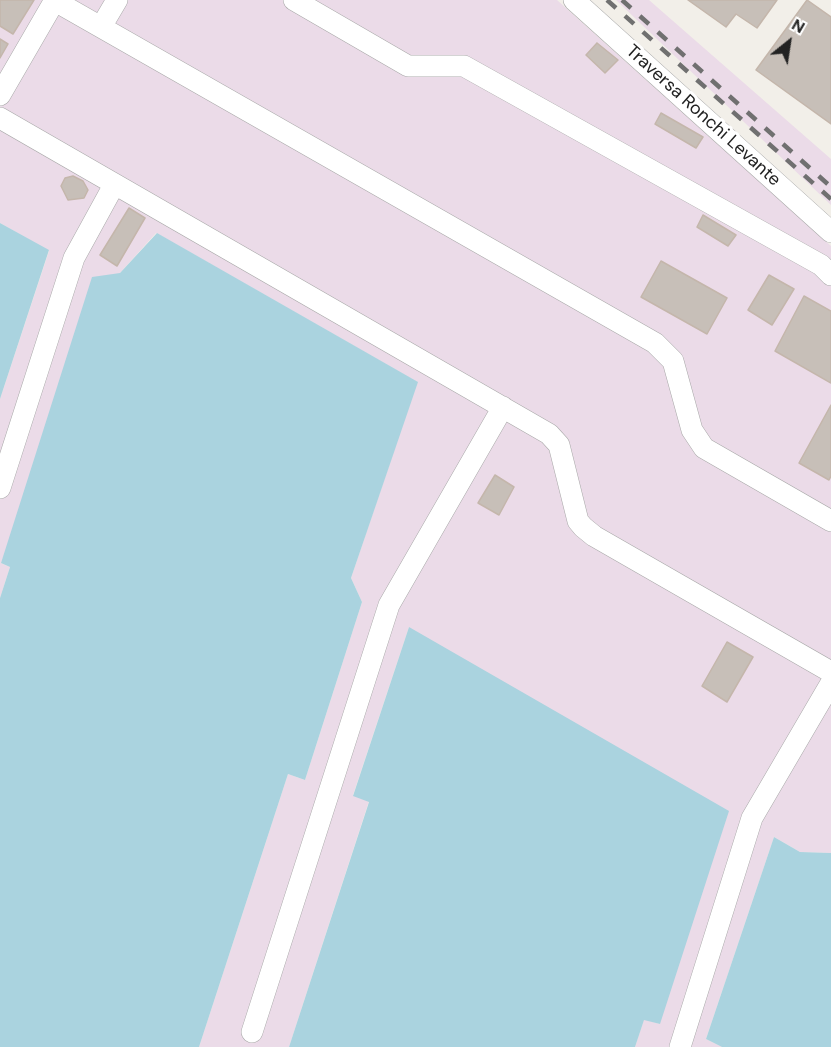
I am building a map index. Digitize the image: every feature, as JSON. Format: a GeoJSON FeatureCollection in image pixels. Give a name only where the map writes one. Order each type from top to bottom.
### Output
{"type":"FeatureCollection","features":[{"type":"Feature","properties":{"kind":"street"},"geometry":{"type":"LineString","coordinates":[[0,95],[55,0],[655,342],[673,361],[692,430],[704,448],[831,521]]}},
{"type":"Feature","properties":{"kind":"street"},"geometry":{"type":"LineString","coordinates":[[101,27],[117,0]]}},
{"type":"Feature","properties":{"kind":"street"},"geometry":{"type":"LineString","coordinates":[[294,0],[408,66],[464,66],[821,265],[831,275]]}},
{"type":"Feature","properties":{"kind":"street","name":"Traversa Ronchi Levante"},"geometry":{"type":"LineString","coordinates":[[574,0],[831,232]]}},
{"type":"Feature","properties":{"kind":"street"},"geometry":{"type":"LineString","coordinates":[[0,118],[549,434],[559,445],[578,521],[594,536],[831,672]]}},
{"type":"Feature","properties":{"kind":"street"},"geometry":{"type":"LineString","coordinates":[[0,488],[74,258],[114,185]]}},
{"type":"Feature","properties":{"kind":"street"},"geometry":{"type":"LineString","coordinates":[[252,1032],[389,605],[503,407]]}},
{"type":"Feature","properties":{"kind":"street"},"geometry":{"type":"LineString","coordinates":[[680,1047],[752,818],[831,683]]}},
{"type":"Feature","properties":{"kind":"shaded area"},"geometry":{"type":"Polygon","coordinates":[[[0,0],[557,0],[831,246],[831,853],[800,852],[774,837],[706,1039],[722,1047],[635,1047],[644,1019],[660,1024],[409,627],[353,795],[369,801],[289,1047],[199,1047],[288,774],[305,780],[362,602],[351,578],[417,382],[156,233],[120,273],[1,563],[10,567],[0,598],[0,399],[49,251],[0,223],[0,0]]]}},
{"type":"Feature","properties":{"kind":"shaded area"},"geometry":{"type":"Polygon","coordinates":[[[616,0],[649,0],[831,159],[831,205],[616,0]]]}},
{"type":"Feature","properties":{"kind":"water"},"geometry":{"type":"Polygon","coordinates":[[[0,223],[49,250],[0,399],[0,223]]]}},
{"type":"Feature","properties":{"kind":"water"},"geometry":{"type":"Polygon","coordinates":[[[157,233],[418,382],[351,578],[362,602],[305,780],[288,774],[199,1047],[0,1047],[0,598],[10,567],[1,563],[92,277],[120,273],[157,233]]]}},
{"type":"Feature","properties":{"kind":"water"},"geometry":{"type":"Polygon","coordinates":[[[409,627],[729,811],[660,1024],[644,1020],[635,1047],[289,1047],[369,802],[353,796],[409,627]]]}},
{"type":"Feature","properties":{"kind":"water"},"geometry":{"type":"Polygon","coordinates":[[[774,837],[800,852],[831,853],[831,1047],[722,1047],[706,1039],[774,837]]]}},
{"type":"Feature","properties":{"kind":"building"},"geometry":{"type":"Polygon","coordinates":[[[0,0],[34,0],[13,34],[0,26],[0,0]]]}},
{"type":"Feature","properties":{"kind":"building"},"geometry":{"type":"Polygon","coordinates":[[[688,0],[777,0],[757,28],[736,14],[726,27],[688,0]]]}},
{"type":"Feature","properties":{"kind":"building"},"geometry":{"type":"Polygon","coordinates":[[[807,0],[831,17],[831,124],[756,70],[807,0]]]}},
{"type":"Feature","properties":{"kind":"building"},"geometry":{"type":"Polygon","coordinates":[[[0,39],[8,44],[0,58],[0,39]]]}},
{"type":"Feature","properties":{"kind":"building"},"geometry":{"type":"Polygon","coordinates":[[[597,43],[618,60],[605,73],[586,55],[597,43]]]}},
{"type":"Feature","properties":{"kind":"building"},"geometry":{"type":"Polygon","coordinates":[[[661,113],[703,137],[696,148],[655,124],[661,113]]]}},
{"type":"Feature","properties":{"kind":"building"},"geometry":{"type":"Polygon","coordinates":[[[73,176],[83,181],[88,190],[84,198],[68,200],[61,186],[65,178],[73,176]]]}},
{"type":"Feature","properties":{"kind":"building"},"geometry":{"type":"Polygon","coordinates":[[[129,208],[145,218],[117,266],[100,255],[129,208]]]}},
{"type":"Feature","properties":{"kind":"building"},"geometry":{"type":"Polygon","coordinates":[[[703,215],[736,235],[728,246],[697,227],[703,215]]]}},
{"type":"Feature","properties":{"kind":"building"},"geometry":{"type":"Polygon","coordinates":[[[661,261],[727,298],[707,334],[641,297],[661,261]]]}},
{"type":"Feature","properties":{"kind":"building"},"geometry":{"type":"Polygon","coordinates":[[[769,275],[794,289],[772,325],[748,310],[769,275]]]}},
{"type":"Feature","properties":{"kind":"building"},"geometry":{"type":"Polygon","coordinates":[[[804,296],[831,311],[831,383],[775,351],[804,296]]]}},
{"type":"Feature","properties":{"kind":"building"},"geometry":{"type":"Polygon","coordinates":[[[831,405],[831,476],[829,480],[799,463],[831,405]]]}},
{"type":"Feature","properties":{"kind":"building"},"geometry":{"type":"Polygon","coordinates":[[[495,475],[514,487],[499,515],[478,503],[495,475]]]}},
{"type":"Feature","properties":{"kind":"building"},"geometry":{"type":"Polygon","coordinates":[[[727,642],[753,657],[727,702],[702,686],[727,642]]]}},
{"type":"Feature","properties":{"kind":"railway"},"geometry":{"type":"LineString","coordinates":[[607,0],[831,199]]}},
{"type":"Feature","properties":{"kind":"railway"},"geometry":{"type":"LineString","coordinates":[[622,0],[831,187]]}}]}
